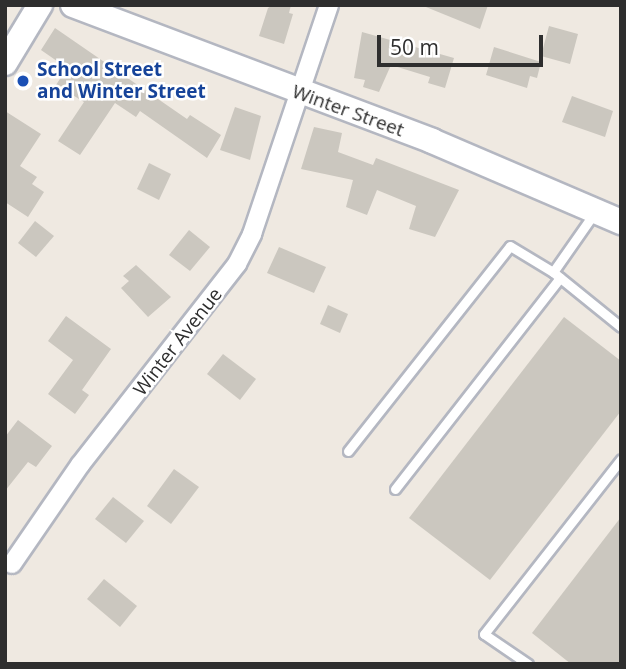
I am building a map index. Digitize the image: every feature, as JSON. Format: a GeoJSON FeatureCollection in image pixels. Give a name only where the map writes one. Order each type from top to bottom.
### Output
{"type":"FeatureCollection","features":[{"type":"Feature","properties":{"kind":"street"},"geometry":{"type":"LineString","coordinates":[[5,63],[40,5]]}},
{"type":"Feature","properties":{"kind":"street","name":"Winter Street"},"geometry":{"type":"LineString","coordinates":[[73,5],[297,94],[432,141],[621,222]]}},
{"type":"Feature","properties":{"kind":"street","name":"Winter Avenue"},"geometry":{"type":"LineString","coordinates":[[12,564],[80,465],[237,264],[252,234],[329,5]]}},
{"type":"Feature","properties":{"kind":"lane"},"geometry":{"type":"LineString","coordinates":[[395,489],[556,275],[596,211]]}},
{"type":"Feature","properties":{"kind":"lane"},"geometry":{"type":"LineString","coordinates":[[348,451],[510,246],[556,275],[621,327]]}},
{"type":"Feature","properties":{"kind":"lane"},"geometry":{"type":"LineString","coordinates":[[528,664],[484,634],[621,459]]}},
{"type":"Feature","properties":{"kind":"building"},"geometry":{"type":"Polygon","coordinates":[[[273,5],[291,5],[289,13],[293,14],[284,44],[259,36],[268,8],[273,5]]]}},
{"type":"Feature","properties":{"kind":"building"},"geometry":{"type":"Polygon","coordinates":[[[421,5],[488,5],[480,29],[421,5]]]}},
{"type":"Feature","properties":{"kind":"building"},"geometry":{"type":"Polygon","coordinates":[[[549,26],[578,34],[570,64],[541,56],[549,26]]]}},
{"type":"Feature","properties":{"kind":"building"},"geometry":{"type":"Polygon","coordinates":[[[55,28],[187,119],[190,115],[221,135],[207,158],[140,111],[136,117],[115,103],[80,155],[58,141],[84,102],[56,85],[67,68],[41,50],[55,28]]]}},
{"type":"Feature","properties":{"kind":"building"},"geometry":{"type":"Polygon","coordinates":[[[362,32],[454,58],[445,88],[428,83],[430,77],[391,65],[379,92],[363,87],[365,80],[354,78],[362,32]]]}},
{"type":"Feature","properties":{"kind":"building"},"geometry":{"type":"Polygon","coordinates":[[[494,47],[541,62],[537,78],[530,76],[527,88],[486,75],[494,47]]]}},
{"type":"Feature","properties":{"kind":"building"},"geometry":{"type":"Polygon","coordinates":[[[572,96],[613,111],[605,137],[562,122],[572,96]]]}},
{"type":"Feature","properties":{"kind":"building"},"geometry":{"type":"Polygon","coordinates":[[[235,107],[261,116],[250,160],[220,150],[235,107]]]}},
{"type":"Feature","properties":{"kind":"building"},"geometry":{"type":"Polygon","coordinates":[[[5,111],[41,134],[20,166],[37,177],[32,184],[44,192],[28,217],[5,202],[5,111]]]}},
{"type":"Feature","properties":{"kind":"building"},"geometry":{"type":"Polygon","coordinates":[[[314,127],[342,133],[338,152],[373,165],[376,158],[459,190],[435,237],[409,229],[416,206],[377,190],[367,215],[346,207],[353,180],[301,169],[314,127]]]}},
{"type":"Feature","properties":{"kind":"building"},"geometry":{"type":"Polygon","coordinates":[[[149,163],[171,174],[159,200],[137,189],[149,163]]]}},
{"type":"Feature","properties":{"kind":"building"},"geometry":{"type":"Polygon","coordinates":[[[35,221],[54,236],[36,257],[18,243],[35,221]]]}},
{"type":"Feature","properties":{"kind":"building"},"geometry":{"type":"Polygon","coordinates":[[[189,230],[210,247],[190,271],[169,255],[189,230]]]}},
{"type":"Feature","properties":{"kind":"building"},"geometry":{"type":"Polygon","coordinates":[[[279,247],[326,267],[314,293],[267,273],[279,247]]]}},
{"type":"Feature","properties":{"kind":"building"},"geometry":{"type":"Polygon","coordinates":[[[136,265],[171,297],[148,317],[121,288],[129,281],[123,276],[136,265]]]}},
{"type":"Feature","properties":{"kind":"building"},"geometry":{"type":"Polygon","coordinates":[[[328,305],[348,314],[340,333],[320,324],[328,305]]]}},
{"type":"Feature","properties":{"kind":"building"},"geometry":{"type":"Polygon","coordinates":[[[66,316],[111,349],[82,390],[89,395],[75,414],[48,394],[73,360],[48,341],[66,316]]]}},
{"type":"Feature","properties":{"kind":"building"},"geometry":{"type":"Polygon","coordinates":[[[564,317],[621,361],[621,411],[490,580],[409,518],[564,317]]]}},
{"type":"Feature","properties":{"kind":"building"},"geometry":{"type":"Polygon","coordinates":[[[223,354],[256,379],[240,400],[207,374],[223,354]]]}},
{"type":"Feature","properties":{"kind":"building"},"geometry":{"type":"Polygon","coordinates":[[[18,420],[52,446],[36,467],[28,462],[5,491],[5,437],[18,420]]]}},
{"type":"Feature","properties":{"kind":"building"},"geometry":{"type":"Polygon","coordinates":[[[174,469],[199,487],[171,524],[147,506],[174,469]]]}},
{"type":"Feature","properties":{"kind":"building"},"geometry":{"type":"Polygon","coordinates":[[[113,497],[144,521],[126,543],[95,519],[113,497]]]}},
{"type":"Feature","properties":{"kind":"building"},"geometry":{"type":"Polygon","coordinates":[[[621,517],[621,664],[571,664],[532,633],[621,517]]]}},
{"type":"Feature","properties":{"kind":"building"},"geometry":{"type":"Polygon","coordinates":[[[104,579],[137,606],[120,627],[87,599],[104,579]]]}},
{"type":"Feature","properties":{"kind":"place","name":"School Street and Winter Street"},"geometry":{"type":"Point","coordinates":[23,81]}}]}
